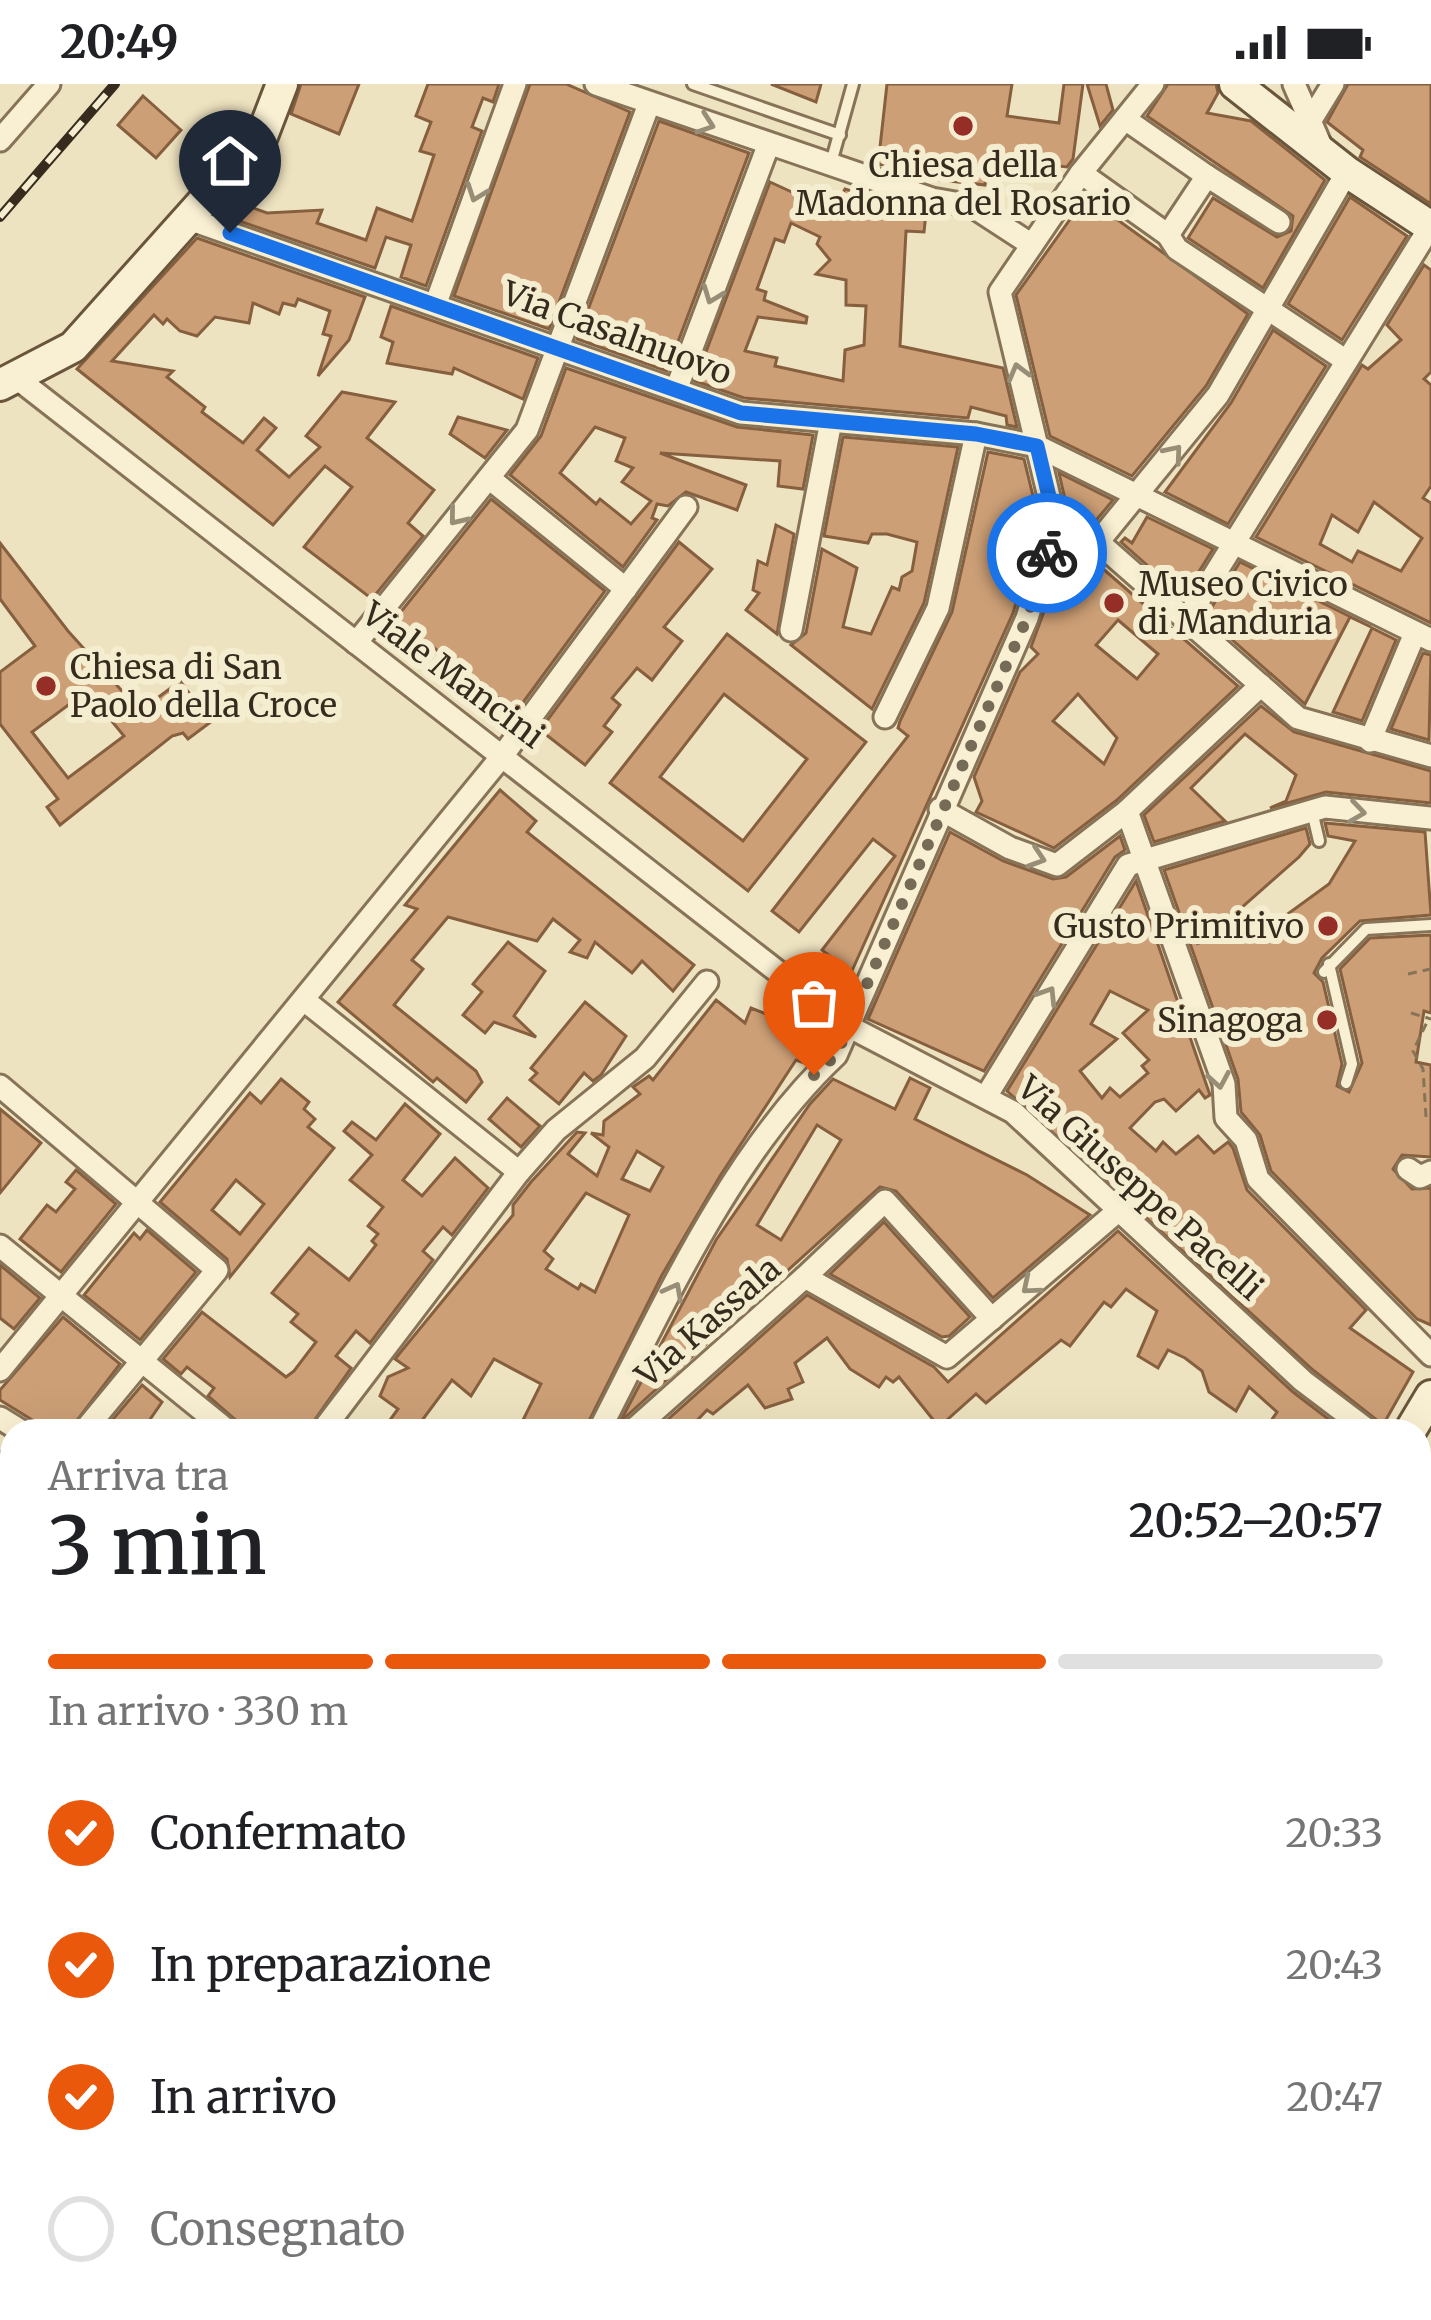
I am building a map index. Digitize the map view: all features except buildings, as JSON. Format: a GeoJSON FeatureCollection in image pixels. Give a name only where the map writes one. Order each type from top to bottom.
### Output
{"type":"FeatureCollection","features":[{"type":"Feature","properties":{"kind":"street"},"geometry":{"type":"LineString","coordinates":[[0,140],[49,84]]}},
{"type":"Feature","properties":{"kind":"street"},"geometry":{"type":"LineString","coordinates":[[9,382],[73,347],[262,136],[283,84]]}},
{"type":"Feature","properties":{"kind":"street"},"geometry":{"type":"LineString","coordinates":[[436,302],[514,84]]}},
{"type":"Feature","properties":{"kind":"street"},"geometry":{"type":"LineString","coordinates":[[596,84],[768,146],[932,199],[972,206],[1032,245]]}},
{"type":"Feature","properties":{"kind":"street"},"geometry":{"type":"LineString","coordinates":[[605,1419],[706,1232],[793,1096],[836,1055],[1027,618],[1056,526],[1000,292],[1081,173],[1154,84]]}},
{"type":"Feature","properties":{"kind":"street"},"geometry":{"type":"LineString","coordinates":[[1187,620],[1430,227],[1337,164],[1235,84]]}},
{"type":"Feature","properties":{"kind":"street"},"geometry":{"type":"LineString","coordinates":[[1294,84],[1309,123],[1337,164]]}},
{"type":"Feature","properties":{"kind":"street"},"geometry":{"type":"LineString","coordinates":[[1309,123],[1333,84]]}},
{"type":"Feature","properties":{"kind":"street"},"geometry":{"type":"LineString","coordinates":[[356,643],[527,430],[649,104]]}},
{"type":"Feature","properties":{"kind":"street"},"geometry":{"type":"LineString","coordinates":[[1125,119],[1279,222]]}},
{"type":"Feature","properties":{"kind":"street"},"geometry":{"type":"LineString","coordinates":[[676,390],[768,146]]}},
{"type":"Feature","properties":{"kind":"street"},"geometry":{"type":"LineString","coordinates":[[1098,542],[1172,458],[1218,395],[1270,309],[1337,164]]}},
{"type":"Feature","properties":{"kind":"street"},"geometry":{"type":"LineString","coordinates":[[1081,173],[1168,235],[1177,249],[1346,360]]}},
{"type":"Feature","properties":{"kind":"street"},"geometry":{"type":"LineString","coordinates":[[1168,235],[1208,176]]}},
{"type":"Feature","properties":{"kind":"street","name":"Via Casalnuovo"},"geometry":{"type":"LineString","coordinates":[[189,219],[741,413],[976,434],[1037,446],[1232,547],[1423,637]]}},
{"type":"Feature","properties":{"kind":"street","name":"Viale Mancini"},"geometry":{"type":"LineString","coordinates":[[9,382],[503,755],[846,1025]]}},
{"type":"Feature","properties":{"kind":"street"},"geometry":{"type":"LineString","coordinates":[[791,630],[831,422]]}},
{"type":"Feature","properties":{"kind":"street"},"geometry":{"type":"LineString","coordinates":[[885,717],[938,608],[976,434]]}},
{"type":"Feature","properties":{"kind":"street"},"geometry":{"type":"LineString","coordinates":[[489,478],[626,589]]}},
{"type":"Feature","properties":{"kind":"street"},"geometry":{"type":"LineString","coordinates":[[0,1370],[503,755],[686,508]]}},
{"type":"Feature","properties":{"kind":"street"},"geometry":{"type":"LineString","coordinates":[[1056,526],[1098,542],[1298,718],[1431,756]]}},
{"type":"Feature","properties":{"kind":"street"},"geometry":{"type":"LineString","coordinates":[[1370,741],[1423,637]]}},
{"type":"Feature","properties":{"kind":"street"},"geometry":{"type":"LineString","coordinates":[[940,809],[1010,848],[1057,865],[1127,811],[1261,685]]}},
{"type":"Feature","properties":{"kind":"street"},"geometry":{"type":"LineString","coordinates":[[987,1095],[1128,865],[1325,807],[1431,818]]}},
{"type":"Feature","properties":{"kind":"street"},"geometry":{"type":"LineString","coordinates":[[1127,811],[1224,1084],[1226,1118],[1246,1140],[1258,1179],[1431,1354]]}},
{"type":"Feature","properties":{"kind":"street"},"geometry":{"type":"LineString","coordinates":[[331,1419],[519,1172],[556,1130],[645,1058],[706,982]]}},
{"type":"Feature","properties":{"kind":"street"},"geometry":{"type":"LineString","coordinates":[[304,1000],[519,1172]]}},
{"type":"Feature","properties":{"kind":"street","name":"Via Giuseppe Pacelli"},"geometry":{"type":"LineString","coordinates":[[846,1025],[987,1095],[1303,1381],[1353,1419]]}},
{"type":"Feature","properties":{"kind":"street"},"geometry":{"type":"LineString","coordinates":[[0,1086],[217,1270],[94,1419]]}},
{"type":"Feature","properties":{"kind":"street"},"geometry":{"type":"LineString","coordinates":[[805,1277],[885,1201],[992,1319]]}},
{"type":"Feature","properties":{"kind":"street","name":"Via Kassala"},"geometry":{"type":"LineString","coordinates":[[645,1419],[805,1277],[947,1357],[1119,1210]]}},
{"type":"Feature","properties":{"kind":"street"},"geometry":{"type":"LineString","coordinates":[[0,1246],[212,1419]]}},
{"type":"Feature","properties":{"kind":"lane"},"geometry":{"type":"LineString","coordinates":[[693,84],[840,135]]}},
{"type":"Feature","properties":{"kind":"lane"},"geometry":{"type":"LineString","coordinates":[[830,166],[853,84]]}},
{"type":"Feature","properties":{"kind":"lane"},"geometry":{"type":"LineString","coordinates":[[1312,812],[1319,841]]}},
{"type":"Feature","properties":{"kind":"lane"},"geometry":{"type":"LineString","coordinates":[[1346,1083],[1352,1064],[1326,968],[1366,929],[1431,926]]}},
{"type":"Feature","properties":{"kind":"path"},"geometry":{"type":"LineString","coordinates":[[1177,951],[1239,930]]}},
{"type":"Feature","properties":{"kind":"path"},"geometry":{"type":"LineString","coordinates":[[1408,974],[1431,969]]}},
{"type":"Feature","properties":{"kind":"path"},"geometry":{"type":"LineString","coordinates":[[1411,1012],[1430,1019],[1413,1052],[1423,1069],[1426,1117]]}},
{"type":"Feature","properties":{"kind":"railway"},"geometry":{"type":"LineString","coordinates":[[0,217],[115,84]]}},
{"type":"Feature","properties":{"kind":"way so far"},"geometry":{"type":"LineString","coordinates":[[814,1075],[836,1055],[1027,618],[1047,553]]}},
{"type":"Feature","properties":{"kind":"place","name":"Chiesa della Madonna del Rosario"},"geometry":{"type":"Point","coordinates":[963,126]}},
{"type":"Feature","properties":{"kind":"place","name":"Museo Civico di Manduria"},"geometry":{"type":"Point","coordinates":[1114,603]}},
{"type":"Feature","properties":{"kind":"place","name":"Chiesa di San Paolo della Croce"},"geometry":{"type":"Point","coordinates":[46,686]}},
{"type":"Feature","properties":{"kind":"place","name":"Gusto Primitivo"},"geometry":{"type":"Point","coordinates":[1328,926]}},
{"type":"Feature","properties":{"kind":"place","name":"Sinagoga"},"geometry":{"type":"Point","coordinates":[1327,1020]}},
{"type":"Feature","properties":{"kind":"route"},"geometry":{"type":"LineString","coordinates":[[230,233],[741,413],[976,434],[1037,446],[1056,526],[1047,553]]}}]}
